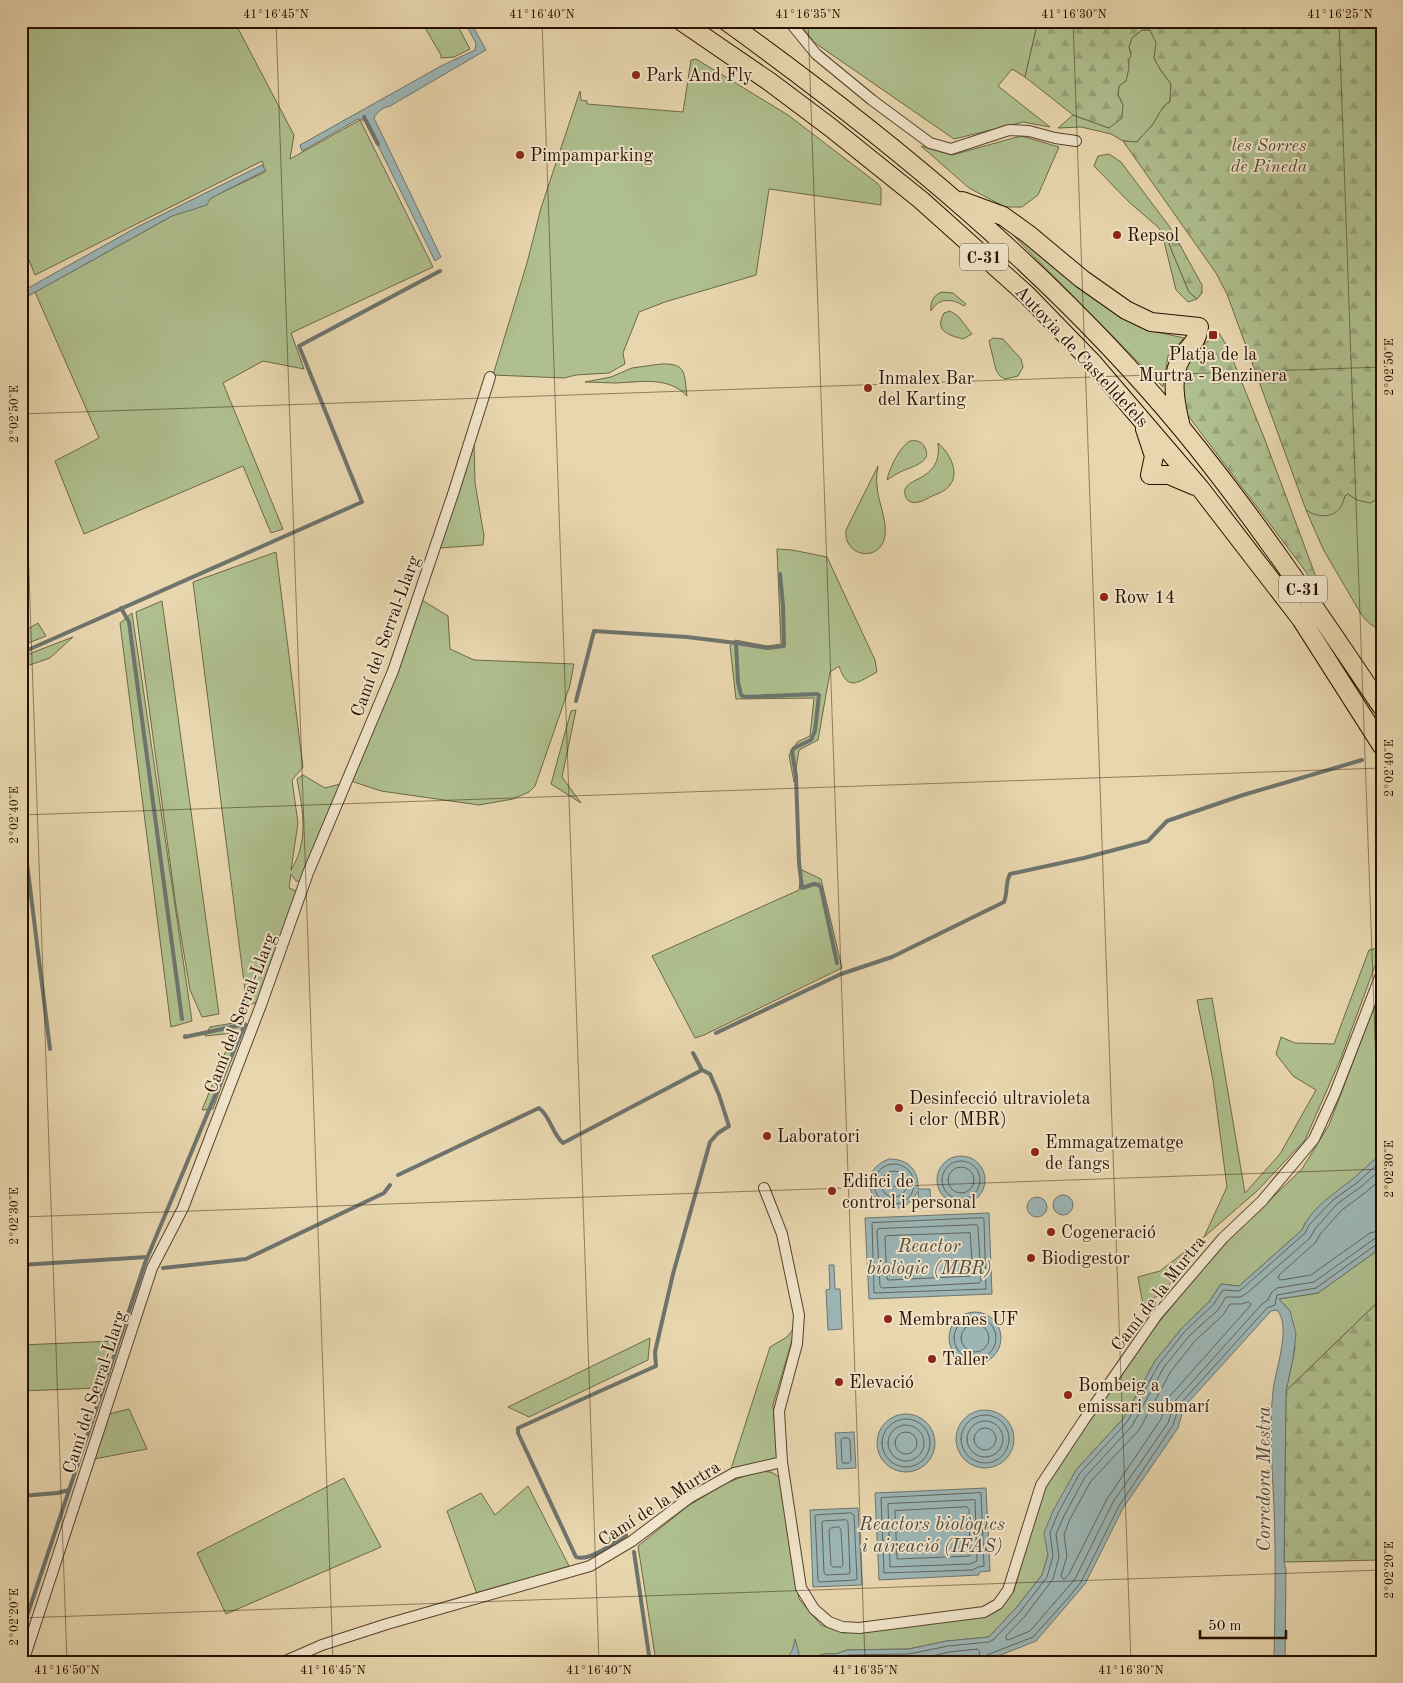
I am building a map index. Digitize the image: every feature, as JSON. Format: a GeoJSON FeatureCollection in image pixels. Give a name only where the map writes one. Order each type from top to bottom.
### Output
{"type":"FeatureCollection","features":[{"type":"Feature","properties":{"kind":"highway","name":"Autovia de Castelldefels"},"geometry":{"type":"LineString","coordinates":[[681,21],[823,121],[921,200],[1027,295],[1094,363],[1200,488],[1301,619],[1382,746]]}},
{"type":"Feature","properties":{"kind":"highway","name":"Autovia de Castelldefels"},"geometry":{"type":"LineString","coordinates":[[726,21],[842,108],[953,198],[1071,306],[1182,428],[1272,546],[1382,707]]}},
{"type":"Feature","properties":{"kind":"highway"},"geometry":{"type":"LineString","coordinates":[[953,198],[1002,216],[1126,310],[1151,322],[1199,327],[1198,337],[1181,359],[1174,381],[1175,399],[1182,428]]}},
{"type":"Feature","properties":{"kind":"highway"},"geometry":{"type":"LineString","coordinates":[[1139,416],[1154,456],[1150,475],[1168,475],[1200,488]]}},
{"type":"Feature","properties":{"kind":"street"},"geometry":{"type":"LineString","coordinates":[[789,21],[816,54],[872,100],[930,143],[951,149],[1009,130],[1029,131],[1076,141]]}},
{"type":"Feature","properties":{"kind":"street","name":"Camí del Serral-Llarg"},"geometry":{"type":"LineString","coordinates":[[22,1662],[152,1268],[183,1208],[261,1005],[308,873],[393,671],[454,491],[490,377]]}},
{"type":"Feature","properties":{"kind":"street","name":"Camí de la Murtra"},"geometry":{"type":"LineString","coordinates":[[283,1662],[322,1646],[387,1624],[590,1566],[632,1541],[688,1498],[734,1473],[782,1462],[801,1588],[814,1609],[829,1622],[842,1627],[859,1628],[984,1612],[998,1604],[1008,1590],[1041,1485],[1084,1420],[1157,1315],[1222,1238],[1262,1201],[1314,1139],[1335,1093],[1382,972]]}},
{"type":"Feature","properties":{"kind":"street"},"geometry":{"type":"LineString","coordinates":[[764,1188],[782,1234],[799,1315],[797,1344],[779,1411],[782,1462]]}},
{"type":"Feature","properties":{"kind":"green space"},"geometry":{"type":"Polygon","coordinates":[[[21,21],[234,21],[294,135],[290,159],[360,120],[433,267],[291,333],[304,369],[263,361],[223,383],[283,529],[271,533],[243,466],[84,534],[55,461],[99,438],[35,292],[172,216],[265,172],[262,161],[35,275],[21,240],[21,21]]]}},
{"type":"Feature","properties":{"kind":"green space"},"geometry":{"type":"Polygon","coordinates":[[[421,21],[455,21],[470,49],[454,57],[441,58],[421,21]]]}},
{"type":"Feature","properties":{"kind":"green space"},"geometry":{"type":"Polygon","coordinates":[[[797,21],[1038,21],[1025,77],[1012,69],[998,86],[1050,127],[1023,122],[954,139],[815,43],[797,21]]]}},
{"type":"Feature","properties":{"kind":"green space","name":"les Sorres de Pineda"},"geometry":{"type":"Polygon","coordinates":[[[1038,21],[1382,21],[1382,497],[1370,503],[1357,500],[1348,494],[1336,512],[1324,516],[1306,510],[1227,294],[1216,273],[1123,141],[1137,142],[1151,126],[1162,108],[1170,102],[1171,84],[1154,58],[1156,43],[1150,30],[1142,30],[1132,38],[1129,47],[1131,56],[1128,60],[1129,68],[1126,81],[1119,86],[1118,95],[1123,105],[1122,118],[1109,128],[1073,115],[1025,77],[1038,21]]]}},
{"type":"Feature","properties":{"kind":"green space"},"geometry":{"type":"Polygon","coordinates":[[[1142,30],[1150,30],[1157,42],[1154,58],[1171,84],[1170,102],[1162,108],[1151,126],[1137,142],[1123,141],[1111,134],[1081,127],[1058,128],[1073,115],[1109,128],[1123,105],[1118,95],[1119,86],[1126,81],[1131,52],[1129,47],[1132,38],[1142,30]]]}},
{"type":"Feature","properties":{"kind":"green space"},"geometry":{"type":"Polygon","coordinates":[[[696,59],[788,115],[877,183],[881,188],[881,205],[769,189],[756,275],[665,302],[639,312],[623,353],[625,364],[609,373],[576,375],[564,378],[493,375],[527,263],[541,208],[580,91],[581,100],[587,101],[587,104],[683,112],[691,60],[696,59]]]}},
{"type":"Feature","properties":{"kind":"green space"},"geometry":{"type":"Polygon","coordinates":[[[1021,136],[1059,147],[1038,195],[1022,207],[1005,207],[969,188],[921,146],[952,155],[1021,136]]]}},
{"type":"Feature","properties":{"kind":"green space"},"geometry":{"type":"Polygon","coordinates":[[[1109,154],[1121,162],[1169,226],[1180,245],[1173,238],[1169,244],[1189,292],[1197,299],[1188,302],[1176,290],[1162,233],[1158,227],[1130,203],[1094,166],[1098,156],[1109,154]]]}},
{"type":"Feature","properties":{"kind":"green space"},"geometry":{"type":"Polygon","coordinates":[[[1004,226],[1148,330],[1184,338],[1168,356],[1163,387],[1004,226]]]}},
{"type":"Feature","properties":{"kind":"green space"},"geometry":{"type":"Polygon","coordinates":[[[1173,238],[1180,245],[1202,285],[1202,293],[1197,299],[1189,292],[1169,244],[1173,238]]]}},
{"type":"Feature","properties":{"kind":"green space"},"geometry":{"type":"Polygon","coordinates":[[[942,292],[953,293],[966,304],[964,306],[950,301],[941,302],[931,311],[933,300],[936,295],[942,292]]]}},
{"type":"Feature","properties":{"kind":"green space"},"geometry":{"type":"Polygon","coordinates":[[[950,311],[958,316],[972,334],[963,339],[952,336],[944,331],[941,319],[944,313],[950,311]]]}},
{"type":"Feature","properties":{"kind":"green space"},"geometry":{"type":"Polygon","coordinates":[[[1219,333],[1228,348],[1265,440],[1322,593],[1186,413],[1180,389],[1185,365],[1199,348],[1219,333]]]}},
{"type":"Feature","properties":{"kind":"green space"},"geometry":{"type":"Polygon","coordinates":[[[993,338],[1003,339],[1021,359],[1023,367],[1018,376],[1005,379],[996,370],[989,341],[993,338]]]}},
{"type":"Feature","properties":{"kind":"green space"},"geometry":{"type":"Polygon","coordinates":[[[661,364],[676,365],[683,371],[687,396],[671,385],[663,383],[644,381],[616,383],[585,382],[611,377],[632,368],[661,364]]]}},
{"type":"Feature","properties":{"kind":"green space"},"geometry":{"type":"Polygon","coordinates":[[[474,441],[475,483],[484,536],[483,545],[439,548],[474,441]]]}},
{"type":"Feature","properties":{"kind":"green space"},"geometry":{"type":"Polygon","coordinates":[[[910,441],[918,441],[923,444],[927,456],[918,465],[900,472],[887,480],[896,458],[902,448],[910,441]]]}},
{"type":"Feature","properties":{"kind":"green space"},"geometry":{"type":"Polygon","coordinates":[[[938,443],[952,463],[953,480],[941,492],[921,501],[911,502],[906,497],[905,489],[910,483],[928,473],[935,465],[938,455],[938,443]]]}},
{"type":"Feature","properties":{"kind":"green space"},"geometry":{"type":"Polygon","coordinates":[[[878,466],[877,483],[885,527],[884,540],[874,552],[868,554],[861,553],[855,550],[846,539],[846,530],[878,466]]]}},
{"type":"Feature","properties":{"kind":"green space"},"geometry":{"type":"Polygon","coordinates":[[[1348,494],[1357,500],[1382,497],[1382,629],[1373,626],[1361,614],[1323,549],[1306,510],[1313,514],[1343,500],[1348,494]]]}},
{"type":"Feature","properties":{"kind":"green space"},"geometry":{"type":"Polygon","coordinates":[[[777,549],[827,557],[875,660],[877,672],[854,683],[846,680],[839,666],[830,672],[818,740],[799,750],[794,782],[789,755],[797,742],[810,736],[814,698],[736,699],[730,646],[735,640],[767,646],[781,644],[777,549]]]}},
{"type":"Feature","properties":{"kind":"green space"},"geometry":{"type":"Polygon","coordinates":[[[276,552],[303,767],[292,780],[298,823],[291,870],[300,848],[303,826],[297,779],[303,775],[325,788],[340,784],[302,882],[296,881],[291,874],[289,888],[297,891],[257,1002],[247,1006],[193,582],[276,552]]]}},
{"type":"Feature","properties":{"kind":"green space"},"geometry":{"type":"Polygon","coordinates":[[[422,600],[448,616],[450,649],[474,660],[574,664],[570,685],[535,786],[529,792],[513,799],[479,805],[381,791],[351,781],[422,600]]]}},
{"type":"Feature","properties":{"kind":"green space"},"geometry":{"type":"Polygon","coordinates":[[[162,601],[219,1014],[202,1017],[190,990],[176,906],[136,612],[162,601]]]}},
{"type":"Feature","properties":{"kind":"green space"},"geometry":{"type":"Polygon","coordinates":[[[132,613],[192,1021],[171,1027],[120,623],[132,613]]]}},
{"type":"Feature","properties":{"kind":"green space"},"geometry":{"type":"Polygon","coordinates":[[[38,623],[46,636],[21,646],[21,633],[38,623]]]}},
{"type":"Feature","properties":{"kind":"green space"},"geometry":{"type":"Polygon","coordinates":[[[73,637],[50,658],[21,668],[21,657],[73,637]]]}},
{"type":"Feature","properties":{"kind":"green space"},"geometry":{"type":"Polygon","coordinates":[[[576,710],[562,777],[581,803],[551,784],[571,711],[576,710]]]}},
{"type":"Feature","properties":{"kind":"green space"},"geometry":{"type":"Polygon","coordinates":[[[802,870],[821,879],[842,968],[695,1038],[652,956],[799,890],[802,870]]]}},
{"type":"Feature","properties":{"kind":"green space"},"geometry":{"type":"Polygon","coordinates":[[[1382,947],[1341,1058],[1305,1140],[1257,1191],[1204,1237],[1227,1187],[1213,1080],[1197,1000],[1212,998],[1245,1193],[1280,1154],[1316,1090],[1293,1076],[1276,1054],[1281,1037],[1295,1043],[1334,1044],[1369,950],[1382,947]]]}},
{"type":"Feature","properties":{"kind":"green space"},"geometry":{"type":"Polygon","coordinates":[[[1382,991],[1382,1153],[1305,1223],[1302,1230],[1239,1286],[1221,1284],[1209,1302],[1182,1328],[1155,1361],[1123,1419],[1076,1470],[1045,1533],[1048,1555],[1042,1575],[1016,1608],[989,1637],[947,1641],[909,1649],[847,1650],[836,1654],[825,1654],[806,1659],[800,1659],[795,1640],[793,1651],[787,1658],[783,1655],[764,1662],[656,1662],[638,1546],[688,1506],[726,1483],[758,1471],[771,1472],[781,1478],[799,1599],[821,1625],[844,1633],[978,1616],[998,1610],[1014,1591],[1043,1488],[1150,1333],[1219,1249],[1302,1169],[1329,1125],[1382,991]]]}},
{"type":"Feature","properties":{"kind":"green space"},"geometry":{"type":"Polygon","coordinates":[[[245,1021],[213,1109],[202,1110],[233,1033],[205,1036],[210,1027],[245,1021]]]}},
{"type":"Feature","properties":{"kind":"green space"},"geometry":{"type":"Polygon","coordinates":[[[1204,1237],[1164,1292],[1143,1305],[1138,1277],[1160,1271],[1204,1237]]]}},
{"type":"Feature","properties":{"kind":"green space"},"geometry":{"type":"Polygon","coordinates":[[[1382,1247],[1382,1298],[1286,1391],[1295,1348],[1290,1311],[1279,1299],[1318,1293],[1382,1247]]]}},
{"type":"Feature","properties":{"kind":"green space"},"geometry":{"type":"Polygon","coordinates":[[[1382,1298],[1382,1560],[1284,1562],[1286,1391],[1382,1298]]]}},
{"type":"Feature","properties":{"kind":"green space"},"geometry":{"type":"Polygon","coordinates":[[[794,1328],[773,1405],[777,1459],[731,1469],[770,1347],[787,1337],[794,1328]]]}},
{"type":"Feature","properties":{"kind":"green space"},"geometry":{"type":"Polygon","coordinates":[[[650,1338],[648,1360],[529,1417],[508,1407],[650,1338]]]}},
{"type":"Feature","properties":{"kind":"green space"},"geometry":{"type":"Polygon","coordinates":[[[115,1341],[98,1388],[21,1391],[21,1345],[115,1341]]]}},
{"type":"Feature","properties":{"kind":"green space"},"geometry":{"type":"Polygon","coordinates":[[[129,1409],[147,1449],[94,1459],[109,1414],[129,1409]]]}},
{"type":"Feature","properties":{"kind":"green space"},"geometry":{"type":"Polygon","coordinates":[[[344,1478],[381,1547],[226,1614],[197,1553],[344,1478]]]}},
{"type":"Feature","properties":{"kind":"green space"},"geometry":{"type":"Polygon","coordinates":[[[528,1486],[569,1566],[477,1594],[447,1511],[481,1493],[495,1515],[528,1486]]]}},
{"type":"Feature","properties":{"kind":"water"},"geometry":{"type":"Polygon","coordinates":[[[464,21],[470,21],[486,50],[382,109],[374,118],[441,257],[435,261],[366,121],[358,119],[302,151],[300,145],[441,66],[475,50],[476,43],[464,21]]]}},
{"type":"Feature","properties":{"kind":"water"},"geometry":{"type":"Polygon","coordinates":[[[262,165],[266,170],[210,199],[207,205],[172,216],[21,300],[21,292],[139,226],[262,165]]]}},
{"type":"Feature","properties":{"kind":"water"},"geometry":{"type":"Polygon","coordinates":[[[1382,1153],[1382,1247],[1318,1293],[1279,1299],[1290,1311],[1296,1334],[1286,1391],[1285,1662],[1274,1662],[1275,1544],[1271,1420],[1274,1382],[1283,1338],[1283,1327],[1277,1310],[1271,1311],[1184,1407],[1178,1428],[1123,1508],[1085,1584],[1036,1641],[983,1662],[776,1662],[790,1654],[795,1639],[800,1658],[806,1659],[825,1654],[836,1654],[847,1650],[909,1649],[947,1641],[989,1637],[1016,1608],[1042,1575],[1048,1555],[1044,1533],[1053,1511],[1076,1470],[1123,1419],[1155,1361],[1182,1328],[1209,1302],[1221,1284],[1239,1286],[1302,1230],[1306,1221],[1318,1207],[1382,1153]]]}},
{"type":"Feature","properties":{"kind":"water"},"geometry":{"type":"Polygon","coordinates":[[[956,1156],[966,1156],[978,1163],[985,1175],[985,1185],[978,1197],[966,1204],[956,1204],[948,1200],[941,1193],[937,1185],[937,1175],[941,1167],[948,1160],[956,1156]]]}},
{"type":"Feature","properties":{"kind":"water"},"geometry":{"type":"Polygon","coordinates":[[[889,1159],[902,1161],[911,1167],[917,1177],[918,1189],[930,1189],[931,1208],[919,1208],[918,1191],[908,1204],[896,1208],[885,1206],[876,1199],[870,1189],[870,1178],[875,1167],[889,1159]]]}},
{"type":"Feature","properties":{"kind":"water"},"geometry":{"type":"Polygon","coordinates":[[[1063,1195],[1070,1198],[1073,1205],[1070,1212],[1063,1215],[1056,1212],[1053,1205],[1056,1198],[1063,1195]]]}},
{"type":"Feature","properties":{"kind":"water"},"geometry":{"type":"Polygon","coordinates":[[[1033,1197],[1041,1197],[1047,1203],[1047,1211],[1041,1217],[1033,1217],[1027,1211],[1027,1203],[1033,1197]]]}},
{"type":"Feature","properties":{"kind":"water","name":"Reactor biològic (MBR)"},"geometry":{"type":"Polygon","coordinates":[[[989,1213],[992,1294],[869,1299],[865,1218],[989,1213]]]}},
{"type":"Feature","properties":{"kind":"water"},"geometry":{"type":"Polygon","coordinates":[[[829,1265],[834,1265],[835,1289],[840,1289],[842,1329],[828,1330],[826,1290],[830,1289],[829,1265]]]}},
{"type":"Feature","properties":{"kind":"water"},"geometry":{"type":"Polygon","coordinates":[[[975,1312],[985,1314],[993,1320],[999,1328],[1001,1338],[999,1348],[993,1356],[985,1362],[975,1364],[965,1362],[957,1356],[951,1348],[949,1338],[951,1328],[957,1320],[965,1314],[975,1312]]]}},
{"type":"Feature","properties":{"kind":"water"},"geometry":{"type":"Polygon","coordinates":[[[979,1410],[991,1410],[1001,1414],[1010,1423],[1014,1445],[1006,1460],[991,1468],[979,1468],[969,1464],[960,1455],[956,1445],[956,1433],[960,1423],[969,1414],[979,1410]]]}},
{"type":"Feature","properties":{"kind":"water"},"geometry":{"type":"Polygon","coordinates":[[[900,1414],[912,1414],[922,1418],[931,1427],[935,1449],[927,1464],[912,1472],[900,1472],[890,1468],[881,1459],[877,1449],[877,1437],[881,1427],[890,1418],[900,1414]]]}},
{"type":"Feature","properties":{"kind":"water"},"geometry":{"type":"Polygon","coordinates":[[[854,1432],[856,1468],[837,1469],[835,1433],[854,1432]]]}},
{"type":"Feature","properties":{"kind":"water","name":"Reactors biològics i aireació (IFAS)"},"geometry":{"type":"Polygon","coordinates":[[[986,1488],[990,1571],[979,1572],[979,1575],[879,1580],[875,1493],[986,1488]]]}},
{"type":"Feature","properties":{"kind":"water"},"geometry":{"type":"Polygon","coordinates":[[[858,1508],[862,1585],[813,1587],[810,1510],[858,1508]]]}},
{"type":"Feature","properties":{"kind":"waterway"},"geometry":{"type":"LineString","coordinates":[[364,117],[378,144]]}},
{"type":"Feature","properties":{"kind":"waterway"},"geometry":{"type":"LineString","coordinates":[[21,653],[362,502],[299,346],[440,271]]}},
{"type":"Feature","properties":{"kind":"waterway"},"geometry":{"type":"LineString","coordinates":[[780,574],[784,646],[768,648],[736,643],[738,682],[741,695],[745,697],[819,695],[815,731],[811,740],[794,748],[792,751],[796,776],[799,863],[802,888],[814,884],[819,885],[821,888],[837,963]]}},
{"type":"Feature","properties":{"kind":"waterway"},"geometry":{"type":"LineString","coordinates":[[121,608],[129,622],[182,1019]]}},
{"type":"Feature","properties":{"kind":"waterway"},"geometry":{"type":"LineString","coordinates":[[576,701],[594,631],[687,637],[736,643]]}},
{"type":"Feature","properties":{"kind":"waterway"},"geometry":{"type":"LineString","coordinates":[[716,1033],[841,974],[892,957],[1004,902],[1010,874],[1084,858],[1148,841],[1167,821],[1243,795],[1362,760]]}},
{"type":"Feature","properties":{"kind":"waterway"},"geometry":{"type":"LineString","coordinates":[[21,815],[50,1049]]}},
{"type":"Feature","properties":{"kind":"waterway"},"geometry":{"type":"LineString","coordinates":[[21,1634],[145,1263],[245,1024],[185,1036]]}},
{"type":"Feature","properties":{"kind":"waterway"},"geometry":{"type":"LineString","coordinates":[[626,1535],[588,1557],[576,1557],[518,1433],[518,1428],[656,1366],[655,1352],[673,1274],[710,1142],[718,1133],[729,1126],[710,1074],[702,1070],[693,1053]]}},
{"type":"Feature","properties":{"kind":"waterway"},"geometry":{"type":"LineString","coordinates":[[398,1175],[539,1108],[563,1143],[702,1070]]}},
{"type":"Feature","properties":{"kind":"waterway"},"geometry":{"type":"LineString","coordinates":[[163,1268],[246,1259],[384,1193],[390,1185]]}},
{"type":"Feature","properties":{"kind":"waterway"},"geometry":{"type":"LineString","coordinates":[[21,1265],[147,1257]]}},
{"type":"Feature","properties":{"kind":"waterway"},"geometry":{"type":"LineString","coordinates":[[21,1496],[69,1490]]}},
{"type":"Feature","properties":{"kind":"waterway"},"geometry":{"type":"LineString","coordinates":[[634,1552],[650,1662]]}},
{"type":"Feature","properties":{"kind":"place","name":"Park And Fly"},"geometry":{"type":"Point","coordinates":[636,75]}},
{"type":"Feature","properties":{"kind":"place","name":"Pimpamparking"},"geometry":{"type":"Point","coordinates":[520,155]}},
{"type":"Feature","properties":{"kind":"place","name":"Repsol"},"geometry":{"type":"Point","coordinates":[1117,235]}},
{"type":"Feature","properties":{"kind":"place","name":"Platja de la Murtra - Benzinera"},"geometry":{"type":"Point","coordinates":[1213,335]}},
{"type":"Feature","properties":{"kind":"place","name":"Inmalex Bar del Karting"},"geometry":{"type":"Point","coordinates":[868,388]}},
{"type":"Feature","properties":{"kind":"place","name":"Row 14"},"geometry":{"type":"Point","coordinates":[1104,597]}},
{"type":"Feature","properties":{"kind":"place","name":"Desinfecció ultravioleta i clor (MBR)"},"geometry":{"type":"Point","coordinates":[899,1108]}},
{"type":"Feature","properties":{"kind":"place","name":"Laboratori"},"geometry":{"type":"Point","coordinates":[767,1136]}},
{"type":"Feature","properties":{"kind":"place","name":"Emmagatzematge de fangs"},"geometry":{"type":"Point","coordinates":[1035,1152]}},
{"type":"Feature","properties":{"kind":"place","name":"Edifici de control i personal"},"geometry":{"type":"Point","coordinates":[832,1191]}},
{"type":"Feature","properties":{"kind":"place","name":"Cogeneració"},"geometry":{"type":"Point","coordinates":[1051,1232]}},
{"type":"Feature","properties":{"kind":"place","name":"Biodigestor"},"geometry":{"type":"Point","coordinates":[1031,1258]}},
{"type":"Feature","properties":{"kind":"place","name":"Membranes UF"},"geometry":{"type":"Point","coordinates":[888,1319]}},
{"type":"Feature","properties":{"kind":"place","name":"Taller"},"geometry":{"type":"Point","coordinates":[932,1359]}},
{"type":"Feature","properties":{"kind":"place","name":"Elevació"},"geometry":{"type":"Point","coordinates":[839,1382]}},
{"type":"Feature","properties":{"kind":"place","name":"Bombeig a emissari submarí"},"geometry":{"type":"Point","coordinates":[1068,1395]}},
{"type":"Feature","properties":{"kind":"water label","name":"Corredora Mestra"},"geometry":{"type":"Point","coordinates":[1263,1479]}}]}
